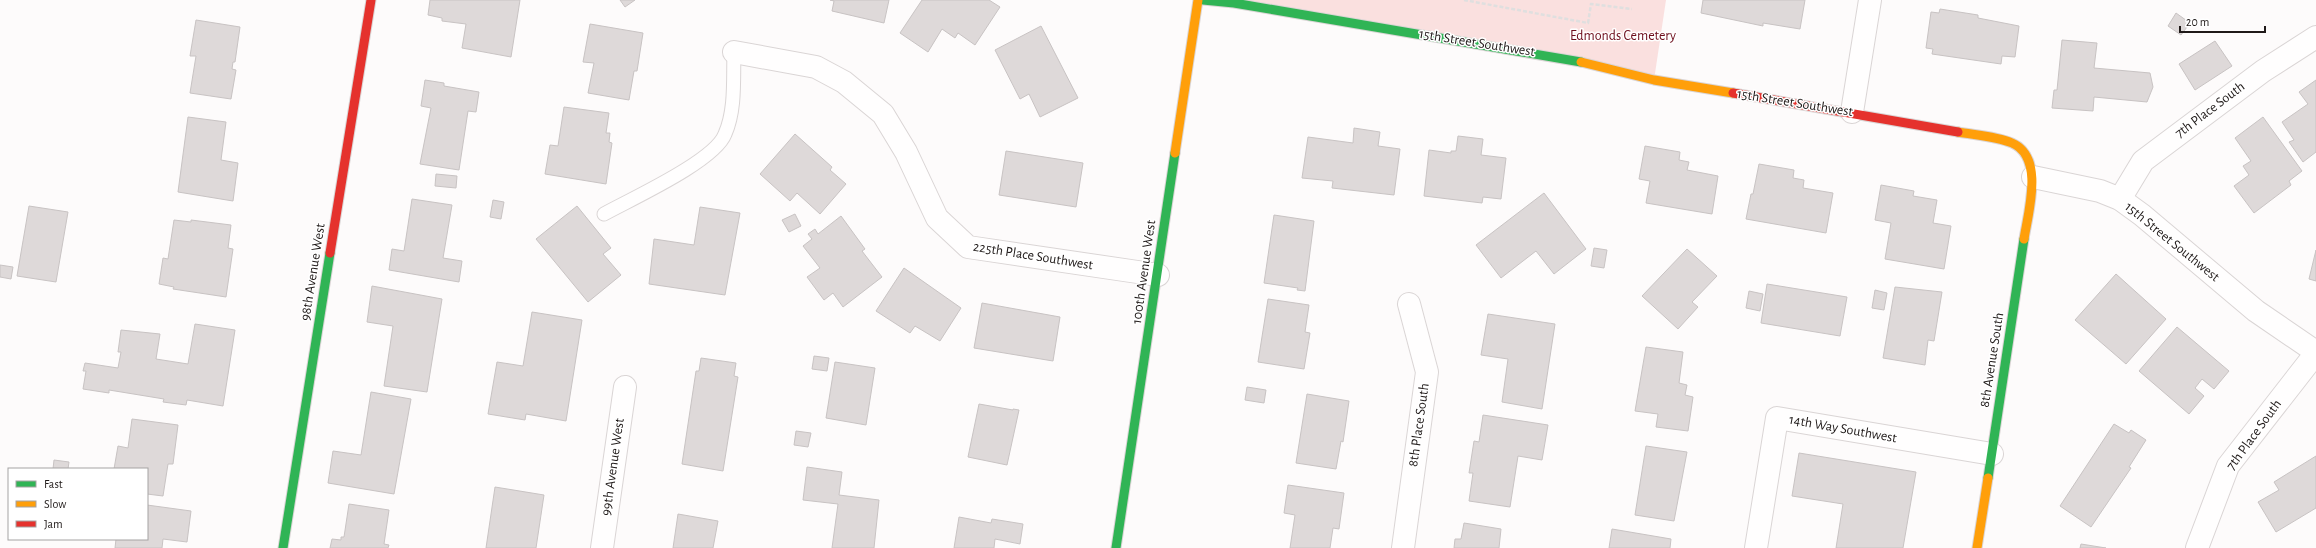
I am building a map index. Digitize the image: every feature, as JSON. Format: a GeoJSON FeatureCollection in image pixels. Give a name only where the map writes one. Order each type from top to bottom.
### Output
{"type":"FeatureCollection","features":[{"type":"Feature","properties":{"kind":"street","name":"98th Avenue West"},"geometry":{"type":"LineString","coordinates":[[283,548],[371,0]]}},
{"type":"Feature","properties":{"kind":"street","name":"100th Avenue West"},"geometry":{"type":"LineString","coordinates":[[1116,548],[1198,0]]}},
{"type":"Feature","properties":{"kind":"street","name":"15th Street Southwest"},"geometry":{"type":"LineString","coordinates":[[1203,0],[1250,6],[1563,58],[1654,80],[1852,112],[2012,142],[2022,148],[2030,163],[2034,177],[2100,191],[2120,199],[2142,215],[2256,311],[2316,352]]}},
{"type":"Feature","properties":{"kind":"street"},"geometry":{"type":"LineString","coordinates":[[1852,112],[1870,0]]}},
{"type":"Feature","properties":{"kind":"street","name":"7th Place South"},"geometry":{"type":"LineString","coordinates":[[2120,199],[2143,161],[2263,71],[2316,37]]}},
{"type":"Feature","properties":{"kind":"street","name":"225th Place Southwest"},"geometry":{"type":"LineString","coordinates":[[734,52],[816,67],[844,82],[883,114],[906,152],[937,218],[968,247],[1158,275]]}},
{"type":"Feature","properties":{"kind":"street","name":"8th Avenue South"},"geometry":{"type":"LineString","coordinates":[[1977,548],[2034,177]]}},
{"type":"Feature","properties":{"kind":"street","name":"8th Place South"},"geometry":{"type":"LineString","coordinates":[[1402,548],[1427,372],[1409,304]]}},
{"type":"Feature","properties":{"kind":"street","name":"7th Place South"},"geometry":{"type":"LineString","coordinates":[[2197,548],[2228,466],[2316,352]]}},
{"type":"Feature","properties":{"kind":"street","name":"99th Avenue West"},"geometry":{"type":"LineString","coordinates":[[602,548],[625,387]]}},
{"type":"Feature","properties":{"kind":"street","name":"14th Way Southwest"},"geometry":{"type":"LineString","coordinates":[[1756,548],[1777,418],[1992,454]]}},
{"type":"Feature","properties":{"kind":"lane"},"geometry":{"type":"LineString","coordinates":[[604,214],[704,158],[725,135],[732,105],[734,52]]}},
{"type":"Feature","properties":{"kind":"path"},"geometry":{"type":"LineString","coordinates":[[1464,0],[1588,23],[1591,4],[1632,9]]}},
{"type":"Feature","properties":{"kind":"green space","name":"Edmonds Cemetery"},"geometry":{"type":"Polygon","coordinates":[[[1203,0],[1666,0],[1654,80],[1203,0]]]}},
{"type":"Feature","properties":{"kind":"building"},"geometry":{"type":"Polygon","coordinates":[[[430,0],[520,0],[511,57],[462,48],[466,24],[442,21],[442,18],[428,15],[430,0]]]}},
{"type":"Feature","properties":{"kind":"building"},"geometry":{"type":"Polygon","coordinates":[[[620,0],[635,0],[625,7],[620,0]]]}},
{"type":"Feature","properties":{"kind":"building"},"geometry":{"type":"Polygon","coordinates":[[[830,0],[889,0],[884,23],[832,11],[834,1],[830,0]]]}},
{"type":"Feature","properties":{"kind":"building"},"geometry":{"type":"Polygon","coordinates":[[[922,0],[989,0],[1000,7],[975,45],[958,33],[955,38],[942,29],[928,52],[900,33],[922,0]]]}},
{"type":"Feature","properties":{"kind":"building"},"geometry":{"type":"Polygon","coordinates":[[[1703,0],[1805,0],[1800,29],[1763,23],[1763,26],[1701,13],[1703,0]]]}},
{"type":"Feature","properties":{"kind":"building"},"geometry":{"type":"Polygon","coordinates":[[[1940,9],[1978,15],[1978,18],[2019,26],[2015,57],[2002,56],[2001,64],[1932,54],[1933,49],[1926,48],[1931,12],[1939,13],[1940,9]]]}},
{"type":"Feature","properties":{"kind":"building"},"geometry":{"type":"Polygon","coordinates":[[[2176,13],[2190,23],[2181,35],[2168,26],[2176,13]]]}},
{"type":"Feature","properties":{"kind":"building"},"geometry":{"type":"Polygon","coordinates":[[[196,20],[240,27],[235,62],[233,62],[232,69],[236,70],[231,99],[190,93],[196,56],[190,56],[196,20]]]}},
{"type":"Feature","properties":{"kind":"building"},"geometry":{"type":"Polygon","coordinates":[[[590,24],[643,33],[637,71],[634,71],[629,100],[588,93],[594,63],[583,62],[590,24]]]}},
{"type":"Feature","properties":{"kind":"building"},"geometry":{"type":"Polygon","coordinates":[[[1041,26],[1078,98],[1040,117],[1029,94],[1020,99],[995,50],[1041,26]]]}},
{"type":"Feature","properties":{"kind":"building"},"geometry":{"type":"Polygon","coordinates":[[[2062,40],[2097,43],[2094,68],[2150,73],[2153,87],[2147,102],[2094,97],[2093,111],[2052,108],[2054,90],[2057,90],[2062,40]]]}},
{"type":"Feature","properties":{"kind":"building"},"geometry":{"type":"Polygon","coordinates":[[[2215,41],[2232,66],[2195,90],[2179,64],[2215,41]]]}},
{"type":"Feature","properties":{"kind":"building"},"geometry":{"type":"Polygon","coordinates":[[[425,80],[444,83],[444,86],[479,92],[476,112],[468,111],[459,170],[420,164],[431,108],[421,106],[425,80]]]}},
{"type":"Feature","properties":{"kind":"building"},"geometry":{"type":"Polygon","coordinates":[[[2316,80],[2316,152],[2303,162],[2289,142],[2294,140],[2282,122],[2308,104],[2299,92],[2316,80]]]}},
{"type":"Feature","properties":{"kind":"building"},"geometry":{"type":"Polygon","coordinates":[[[564,107],[609,113],[606,133],[610,133],[609,142],[612,143],[606,184],[545,174],[550,145],[558,146],[564,107]]]}},
{"type":"Feature","properties":{"kind":"building"},"geometry":{"type":"Polygon","coordinates":[[[188,117],[226,122],[221,160],[238,163],[233,201],[178,192],[188,117]]]}},
{"type":"Feature","properties":{"kind":"building"},"geometry":{"type":"Polygon","coordinates":[[[2263,117],[2302,171],[2289,181],[2291,185],[2254,213],[2234,186],[2249,175],[2243,166],[2251,161],[2235,138],[2263,117]]]}},
{"type":"Feature","properties":{"kind":"building"},"geometry":{"type":"Polygon","coordinates":[[[1354,128],[1380,132],[1378,146],[1400,149],[1394,195],[1332,188],[1333,181],[1302,178],[1308,137],[1353,143],[1354,128]]]}},
{"type":"Feature","properties":{"kind":"building"},"geometry":{"type":"Polygon","coordinates":[[[795,134],[832,167],[830,170],[846,184],[820,214],[797,193],[790,201],[760,174],[795,134]]]}},
{"type":"Feature","properties":{"kind":"building"},"geometry":{"type":"Polygon","coordinates":[[[1458,136],[1483,139],[1481,155],[1506,158],[1501,199],[1483,197],[1482,203],[1424,196],[1429,150],[1451,153],[1451,151],[1456,151],[1458,136]]]}},
{"type":"Feature","properties":{"kind":"building"},"geometry":{"type":"Polygon","coordinates":[[[1645,146],[1680,152],[1679,160],[1689,162],[1687,170],[1718,176],[1712,214],[1646,203],[1650,181],[1639,179],[1645,146]]]}},
{"type":"Feature","properties":{"kind":"building"},"geometry":{"type":"Polygon","coordinates":[[[1006,151],[1083,163],[1076,207],[999,195],[1006,151]]]}},
{"type":"Feature","properties":{"kind":"building"},"geometry":{"type":"Polygon","coordinates":[[[1759,164],[1794,170],[1793,178],[1804,180],[1803,188],[1833,193],[1826,233],[1746,219],[1759,164]]]}},
{"type":"Feature","properties":{"kind":"building"},"geometry":{"type":"Polygon","coordinates":[[[436,174],[457,176],[456,188],[435,186],[436,174]]]}},
{"type":"Feature","properties":{"kind":"building"},"geometry":{"type":"Polygon","coordinates":[[[1881,185],[1914,191],[1913,196],[1937,200],[1933,223],[1951,226],[1944,269],[1885,259],[1891,223],[1875,220],[1881,185]]]}},
{"type":"Feature","properties":{"kind":"building"},"geometry":{"type":"Polygon","coordinates":[[[1544,193],[1586,249],[1554,274],[1536,251],[1501,278],[1476,245],[1544,193]]]}},
{"type":"Feature","properties":{"kind":"building"},"geometry":{"type":"Polygon","coordinates":[[[412,199],[452,205],[443,258],[462,261],[459,282],[389,270],[392,249],[404,251],[412,199]]]}},
{"type":"Feature","properties":{"kind":"building"},"geometry":{"type":"Polygon","coordinates":[[[493,200],[504,202],[501,219],[490,217],[493,200]]]}},
{"type":"Feature","properties":{"kind":"building"},"geometry":{"type":"Polygon","coordinates":[[[29,206],[68,212],[56,282],[17,276],[29,206]]]}},
{"type":"Feature","properties":{"kind":"building"},"geometry":{"type":"Polygon","coordinates":[[[577,206],[611,248],[603,254],[621,275],[588,302],[536,239],[577,206]]]}},
{"type":"Feature","properties":{"kind":"building"},"geometry":{"type":"Polygon","coordinates":[[[700,207],[740,213],[725,295],[649,284],[654,239],[694,245],[700,207]]]}},
{"type":"Feature","properties":{"kind":"building"},"geometry":{"type":"Polygon","coordinates":[[[795,214],[801,226],[789,232],[782,220],[795,214]]]}},
{"type":"Feature","properties":{"kind":"building"},"geometry":{"type":"Polygon","coordinates":[[[1274,215],[1314,221],[1305,291],[1297,290],[1298,288],[1264,283],[1274,215]]]}},
{"type":"Feature","properties":{"kind":"building"},"geometry":{"type":"Polygon","coordinates":[[[841,216],[865,249],[862,251],[882,277],[843,307],[833,293],[824,300],[807,277],[820,268],[803,246],[812,239],[808,234],[815,229],[818,234],[841,216]]]}},
{"type":"Feature","properties":{"kind":"building"},"geometry":{"type":"Polygon","coordinates":[[[174,220],[191,222],[191,220],[231,225],[228,248],[233,249],[226,297],[173,289],[174,287],[159,284],[163,258],[168,259],[174,220]]]}},
{"type":"Feature","properties":{"kind":"building"},"geometry":{"type":"Polygon","coordinates":[[[1594,248],[1607,250],[1604,268],[1591,266],[1594,248]]]}},
{"type":"Feature","properties":{"kind":"building"},"geometry":{"type":"Polygon","coordinates":[[[1687,249],[1717,276],[1692,302],[1698,307],[1678,329],[1642,296],[1687,249]]]}},
{"type":"Feature","properties":{"kind":"building"},"geometry":{"type":"Polygon","coordinates":[[[2316,250],[2316,281],[2309,279],[2316,250]]]}},
{"type":"Feature","properties":{"kind":"building"},"geometry":{"type":"Polygon","coordinates":[[[0,265],[13,267],[11,279],[0,277],[0,265]]]}},
{"type":"Feature","properties":{"kind":"building"},"geometry":{"type":"Polygon","coordinates":[[[904,268],[961,308],[940,341],[915,326],[910,333],[876,311],[904,268]]]}},
{"type":"Feature","properties":{"kind":"building"},"geometry":{"type":"Polygon","coordinates":[[[2116,274],[2166,319],[2126,364],[2075,320],[2116,274]]]}},
{"type":"Feature","properties":{"kind":"building"},"geometry":{"type":"Polygon","coordinates":[[[1767,284],[1847,297],[1840,336],[1761,323],[1767,284]]]}},
{"type":"Feature","properties":{"kind":"building"},"geometry":{"type":"Polygon","coordinates":[[[372,286],[442,299],[427,392],[384,386],[393,326],[367,322],[372,286]]]}},
{"type":"Feature","properties":{"kind":"building"},"geometry":{"type":"Polygon","coordinates":[[[1895,287],[1942,292],[1934,341],[1928,340],[1925,365],[1883,358],[1895,287]]]}},
{"type":"Feature","properties":{"kind":"building"},"geometry":{"type":"Polygon","coordinates":[[[1875,290],[1887,293],[1884,310],[1872,308],[1875,290]]]}},
{"type":"Feature","properties":{"kind":"building"},"geometry":{"type":"Polygon","coordinates":[[[1749,291],[1763,294],[1760,311],[1746,308],[1749,291]]]}},
{"type":"Feature","properties":{"kind":"building"},"geometry":{"type":"Polygon","coordinates":[[[1268,299],[1309,305],[1305,332],[1310,333],[1304,369],[1258,362],[1268,299]]]}},
{"type":"Feature","properties":{"kind":"building"},"geometry":{"type":"Polygon","coordinates":[[[982,303],[1060,317],[1053,361],[974,348],[982,303]]]}},
{"type":"Feature","properties":{"kind":"building"},"geometry":{"type":"Polygon","coordinates":[[[532,312],[582,320],[566,421],[526,414],[525,420],[488,414],[497,362],[523,366],[532,312]]]}},
{"type":"Feature","properties":{"kind":"building"},"geometry":{"type":"Polygon","coordinates":[[[1488,314],[1555,324],[1542,409],[1502,402],[1508,359],[1481,355],[1488,314]]]}},
{"type":"Feature","properties":{"kind":"building"},"geometry":{"type":"Polygon","coordinates":[[[195,324],[235,330],[223,406],[187,400],[186,405],[163,402],[164,399],[109,390],[109,393],[83,389],[86,371],[83,371],[85,363],[118,368],[121,352],[118,352],[121,330],[160,334],[156,359],[188,364],[195,324]]]}},
{"type":"Feature","properties":{"kind":"building"},"geometry":{"type":"Polygon","coordinates":[[[2177,327],[2229,371],[2214,389],[2202,379],[2195,388],[2204,396],[2189,414],[2139,371],[2177,327]]]}},
{"type":"Feature","properties":{"kind":"building"},"geometry":{"type":"Polygon","coordinates":[[[1646,347],[1683,352],[1679,383],[1687,385],[1685,395],[1693,397],[1688,431],[1656,427],[1658,414],[1635,411],[1646,347]]]}},
{"type":"Feature","properties":{"kind":"building"},"geometry":{"type":"Polygon","coordinates":[[[814,356],[829,358],[827,371],[812,369],[814,356]]]}},
{"type":"Feature","properties":{"kind":"building"},"geometry":{"type":"Polygon","coordinates":[[[701,358],[736,363],[734,376],[738,377],[723,471],[682,464],[696,371],[699,371],[701,358]]]}},
{"type":"Feature","properties":{"kind":"building"},"geometry":{"type":"Polygon","coordinates":[[[835,362],[875,368],[866,425],[826,418],[835,362]]]}},
{"type":"Feature","properties":{"kind":"building"},"geometry":{"type":"Polygon","coordinates":[[[1247,387],[1266,390],[1264,403],[1245,400],[1247,387]]]}},
{"type":"Feature","properties":{"kind":"building"},"geometry":{"type":"Polygon","coordinates":[[[371,392],[411,399],[394,494],[328,483],[333,451],[361,455],[371,392]]]}},
{"type":"Feature","properties":{"kind":"building"},"geometry":{"type":"Polygon","coordinates":[[[1307,394],[1349,401],[1343,442],[1341,441],[1336,469],[1296,463],[1307,394]]]}},
{"type":"Feature","properties":{"kind":"building"},"geometry":{"type":"Polygon","coordinates":[[[979,404],[1019,410],[1007,465],[968,457],[979,404]]]}},
{"type":"Feature","properties":{"kind":"building"},"geometry":{"type":"Polygon","coordinates":[[[1483,415],[1548,425],[1542,460],[1518,456],[1510,507],[1469,501],[1473,473],[1469,473],[1474,441],[1479,442],[1483,415]]]}},
{"type":"Feature","properties":{"kind":"building"},"geometry":{"type":"Polygon","coordinates":[[[132,419],[178,425],[173,464],[168,464],[163,496],[148,494],[148,468],[114,468],[118,446],[128,448],[132,419]]]}},
{"type":"Feature","properties":{"kind":"building"},"geometry":{"type":"Polygon","coordinates":[[[2114,424],[2129,433],[2131,430],[2146,440],[2129,467],[2131,468],[2091,527],[2060,506],[2114,424]]]}},
{"type":"Feature","properties":{"kind":"building"},"geometry":{"type":"Polygon","coordinates":[[[796,431],[811,433],[808,447],[794,445],[796,431]]]}},
{"type":"Feature","properties":{"kind":"building"},"geometry":{"type":"Polygon","coordinates":[[[1646,446],[1687,452],[1674,521],[1635,515],[1646,446]]]}},
{"type":"Feature","properties":{"kind":"building"},"geometry":{"type":"Polygon","coordinates":[[[1799,453],[1916,472],[1903,548],[1836,548],[1843,504],[1792,496],[1799,453]]]}},
{"type":"Feature","properties":{"kind":"building"},"geometry":{"type":"Polygon","coordinates":[[[2316,456],[2316,508],[2276,532],[2258,502],[2279,490],[2274,482],[2316,456]]]}},
{"type":"Feature","properties":{"kind":"building"},"geometry":{"type":"Polygon","coordinates":[[[54,460],[69,462],[68,468],[53,468],[54,460]]]}},
{"type":"Feature","properties":{"kind":"building"},"geometry":{"type":"Polygon","coordinates":[[[807,467],[842,472],[839,495],[879,500],[874,548],[832,548],[838,504],[803,500],[807,467]]]}},
{"type":"Feature","properties":{"kind":"building"},"geometry":{"type":"Polygon","coordinates":[[[1288,485],[1344,493],[1339,529],[1333,528],[1330,548],[1290,548],[1295,515],[1284,513],[1288,485]]]}},
{"type":"Feature","properties":{"kind":"building"},"geometry":{"type":"Polygon","coordinates":[[[495,487],[544,495],[536,548],[486,548],[495,487]]]}},
{"type":"Feature","properties":{"kind":"building"},"geometry":{"type":"Polygon","coordinates":[[[349,504],[389,510],[384,544],[389,545],[388,548],[330,548],[332,539],[341,540],[341,537],[344,537],[349,504]]]}},
{"type":"Feature","properties":{"kind":"building"},"geometry":{"type":"Polygon","coordinates":[[[148,505],[191,511],[187,542],[163,539],[162,548],[115,548],[116,540],[148,540],[148,505]]]}},
{"type":"Feature","properties":{"kind":"building"},"geometry":{"type":"Polygon","coordinates":[[[678,514],[718,521],[713,548],[673,548],[678,514]]]}},
{"type":"Feature","properties":{"kind":"building"},"geometry":{"type":"Polygon","coordinates":[[[959,517],[991,523],[992,519],[1023,524],[1020,544],[995,539],[994,548],[954,548],[959,517]]]}},
{"type":"Feature","properties":{"kind":"building"},"geometry":{"type":"Polygon","coordinates":[[[1464,523],[1501,529],[1499,548],[1454,548],[1455,539],[1461,539],[1464,523]]]}},
{"type":"Feature","properties":{"kind":"building"},"geometry":{"type":"Polygon","coordinates":[[[1612,529],[1671,539],[1670,548],[1609,548],[1612,529]]]}},
{"type":"Feature","properties":{"kind":"building"},"geometry":{"type":"Polygon","coordinates":[[[2081,544],[2106,548],[2080,548],[2081,544]]]}},
{"type":"Feature","properties":{"kind":"traffic: fast"},"geometry":{"type":"LineString","coordinates":[[1203,0],[1234,3],[1581,62]]}},
{"type":"Feature","properties":{"kind":"traffic: fast"},"geometry":{"type":"LineString","coordinates":[[1116,548],[1175,153]]}},
{"type":"Feature","properties":{"kind":"traffic: fast"},"geometry":{"type":"LineString","coordinates":[[1988,478],[2024,239]]}},
{"type":"Feature","properties":{"kind":"traffic: fast"},"geometry":{"type":"LineString","coordinates":[[283,548],[330,253]]}},
{"type":"Feature","properties":{"kind":"traffic: slow"},"geometry":{"type":"LineString","coordinates":[[1175,153],[1198,0]]}},
{"type":"Feature","properties":{"kind":"traffic: slow"},"geometry":{"type":"LineString","coordinates":[[1581,62],[1654,80],[1733,93]]}},
{"type":"Feature","properties":{"kind":"traffic: slow"},"geometry":{"type":"LineString","coordinates":[[1958,132],[1999,139],[2012,143],[2022,150],[2028,160],[2032,186],[2031,201],[2024,239]]}},
{"type":"Feature","properties":{"kind":"traffic: slow"},"geometry":{"type":"LineString","coordinates":[[1977,548],[1988,478]]}},
{"type":"Feature","properties":{"kind":"traffic: jam"},"geometry":{"type":"LineString","coordinates":[[330,253],[371,0]]}},
{"type":"Feature","properties":{"kind":"traffic: jam"},"geometry":{"type":"LineString","coordinates":[[1733,93],[1958,132]]}}]}
